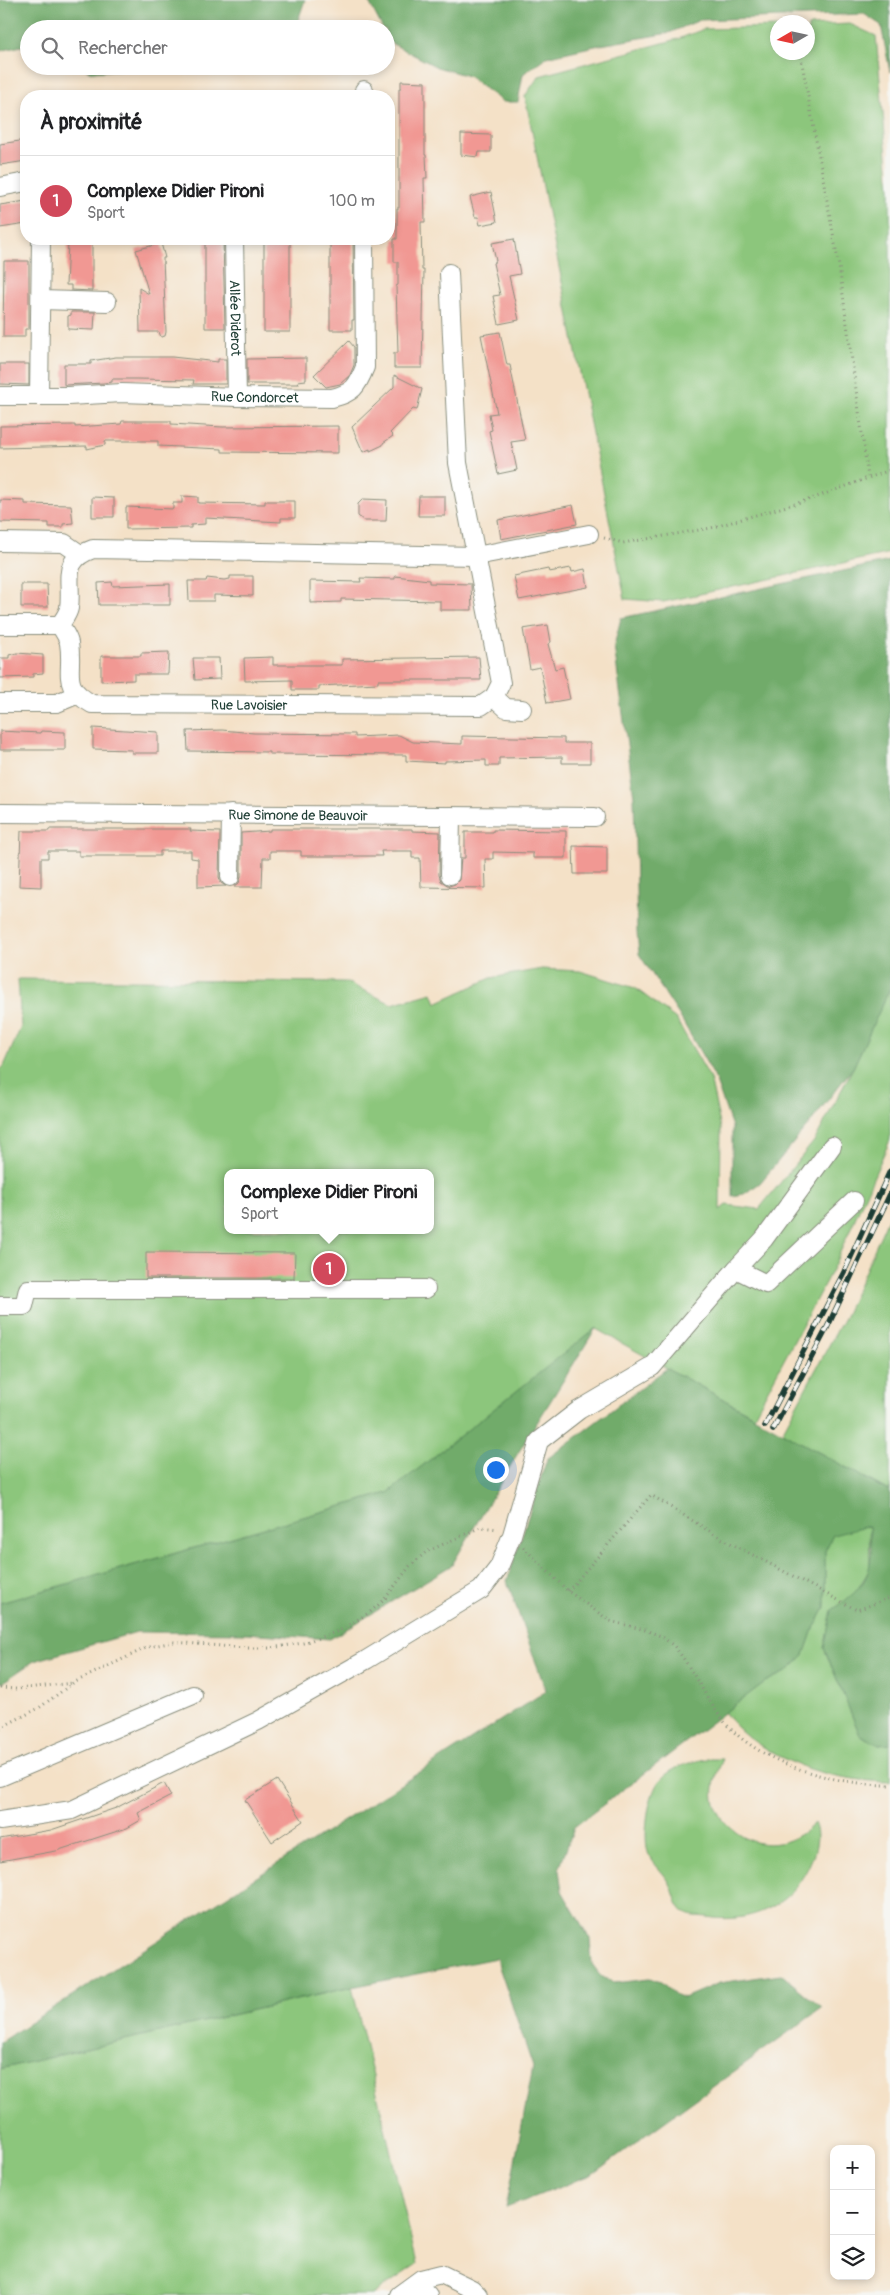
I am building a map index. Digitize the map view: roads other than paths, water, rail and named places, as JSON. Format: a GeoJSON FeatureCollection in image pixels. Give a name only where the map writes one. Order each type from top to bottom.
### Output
{"type":"FeatureCollection","features":[{"type":"Feature","properties":{"kind":"street"},"geometry":{"type":"LineString","coordinates":[[0,186],[20,183]]}},
{"type":"Feature","properties":{"kind":"street"},"geometry":{"type":"LineString","coordinates":[[39,396],[41,245]]}},
{"type":"Feature","properties":{"kind":"street","name":"Allée Diderot"},"geometry":{"type":"LineString","coordinates":[[234,245],[237,397]]}},
{"type":"Feature","properties":{"kind":"street","name":"Rue Condorcet"},"geometry":{"type":"LineString","coordinates":[[0,396],[122,393],[332,398],[347,395],[358,384],[365,367],[364,245]]}},
{"type":"Feature","properties":{"kind":"street"},"geometry":{"type":"LineString","coordinates":[[450,273],[458,463],[501,683],[494,697],[506,708],[522,709]]}},
{"type":"Feature","properties":{"kind":"street"},"geometry":{"type":"LineString","coordinates":[[41,300],[106,302]]}},
{"type":"Feature","properties":{"kind":"street"},"geometry":{"type":"LineString","coordinates":[[60,625],[69,610],[69,568],[80,554],[94,550],[476,556],[589,534]]}},
{"type":"Feature","properties":{"kind":"street"},"geometry":{"type":"LineString","coordinates":[[0,542],[64,543],[80,554]]}},
{"type":"Feature","properties":{"kind":"street"},"geometry":{"type":"LineString","coordinates":[[0,625],[60,625]]}},
{"type":"Feature","properties":{"kind":"street"},"geometry":{"type":"LineString","coordinates":[[0,703],[58,703],[76,695],[70,681],[69,641],[60,625]]}},
{"type":"Feature","properties":{"kind":"street","name":"Rue Lavoisier"},"geometry":{"type":"LineString","coordinates":[[76,695],[92,704],[481,706],[494,697]]}},
{"type":"Feature","properties":{"kind":"street","name":"Rue Simone de Beauvoir"},"geometry":{"type":"LineString","coordinates":[[0,813],[595,817]]}},
{"type":"Feature","properties":{"kind":"street"},"geometry":{"type":"LineString","coordinates":[[230,877],[231,814]]}},
{"type":"Feature","properties":{"kind":"street"},"geometry":{"type":"LineString","coordinates":[[450,875],[451,816]]}},
{"type":"Feature","properties":{"kind":"street"},"geometry":{"type":"LineString","coordinates":[[0,1821],[72,1810],[266,1716],[366,1660],[481,1590],[499,1567],[512,1535],[539,1441],[579,1410],[652,1367],[764,1239],[832,1146]]}},
{"type":"Feature","properties":{"kind":"street"},"geometry":{"type":"LineString","coordinates":[[736,1269],[766,1284],[854,1201]]}},
{"type":"Feature","properties":{"kind":"street"},"geometry":{"type":"LineString","coordinates":[[0,1306],[24,1306],[28,1289],[426,1289]]}},
{"type":"Feature","properties":{"kind":"street"},"geometry":{"type":"LineString","coordinates":[[0,1777],[193,1695]]}},
{"type":"Feature","properties":{"kind":"street"},"geometry":{"type":"LineString","coordinates":[[399,2295],[421,2279],[442,2274],[472,2289],[478,2295]]}},
{"type":"Feature","properties":{"kind":"street"},"geometry":{"type":"LineString","coordinates":[[419,2295],[424,2291],[428,2295]]}},
{"type":"Feature","properties":{"kind":"railway"},"geometry":{"type":"LineString","coordinates":[[765,1426],[844,1272],[890,1171]]}},
{"type":"Feature","properties":{"kind":"railway"},"geometry":{"type":"LineString","coordinates":[[773,1430],[826,1330],[890,1194]]}},
{"type":"Feature","properties":{"kind":"place","name":"Complexe Didier Pironi"},"geometry":{"type":"Point","coordinates":[329,1269]}}]}
